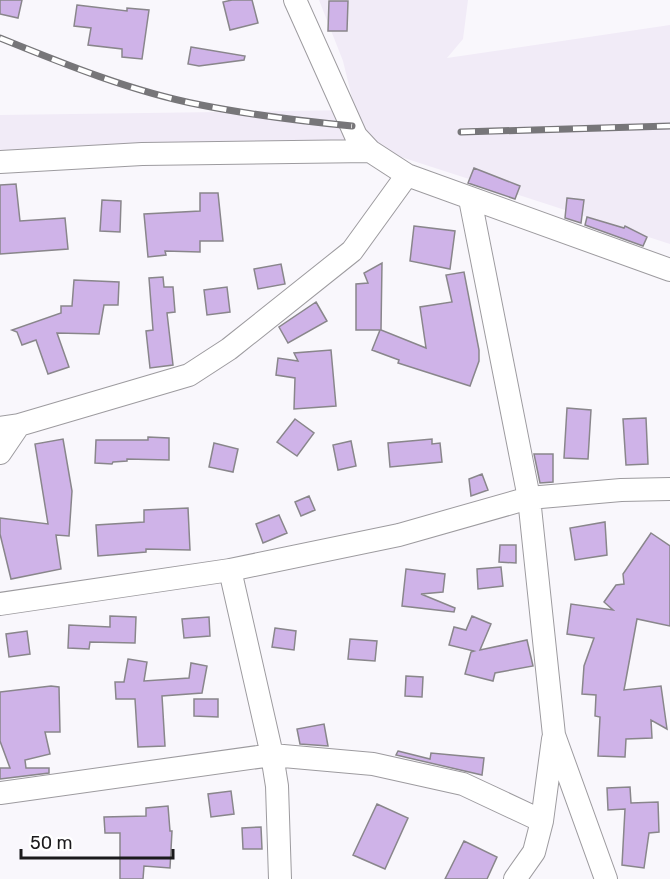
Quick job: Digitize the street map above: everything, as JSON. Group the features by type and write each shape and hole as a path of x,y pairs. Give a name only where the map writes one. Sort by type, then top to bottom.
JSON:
{"street":[{"path":"295,0 356,136 370,151 407,175 670,270"},
{"path":"0,162 142,154 370,151"},
{"path":"0,453 10,427 189,375 230,349 352,250 407,175"},
{"path":"470,199 529,498 554,735 606,879"},
{"path":"0,604 230,570 399,535 529,498 621,490 670,489"},
{"path":"230,570 272,755 277,786 280,879"},
{"path":"515,879 534,852 542,821 554,735"},
{"path":"0,792 272,755 373,764 463,784 542,821"}],"shaded area":[{"path":"319,0 468,0 463,39 447,58 670,25 670,244 401,157 0,166 0,115 355,110 343,61"}],"building":[{"path":"0,0 22,0 18,18 0,14"},
{"path":"252,0 258,23 230,30 223,2"},
{"path":"329,1 348,1 347,31 328,31"},
{"path":"77,5 127,11 127,8 149,10 142,59 122,57 122,49 88,45 91,28 74,26"},
{"path":"191,47 245,56 244,60 199,66 188,64"},
{"path":"474,168 520,186 515,199 468,183"},
{"path":"16,184 20,221 65,218 68,249 0,254 0,185"},
{"path":"200,193 218,193 223,241 200,241 200,252 165,251 166,255 148,257 144,214 200,211"},
{"path":"567,198 584,200 581,223 565,218"},
{"path":"102,200 121,201 120,232 100,231"},
{"path":"587,217 624,228 625,226 647,237 643,246 585,225"},
{"path":"414,226 455,231 450,269 410,261"},
{"path":"382,263 381,330 426,348 420,307 452,302 446,275 464,272 479,350 479,361 470,386 398,363 399,360 372,350 380,330 356,330 356,284 368,283 364,273"},
{"path":"281,264 285,284 258,289 254,269"},
{"path":"163,277 164,287 173,287 175,312 167,313 173,365 150,368 146,331 153,330 149,278"},
{"path":"74,280 119,282 118,305 104,305 99,334 57,333 69,367 48,374 36,340 22,345 17,332 12,330 61,313 61,306 72,306"},
{"path":"227,287 230,312 207,315 204,290"},
{"path":"316,302 327,321 288,343 279,327"},
{"path":"331,350 336,406 294,409 295,378 276,375 278,358 298,361 294,353"},
{"path":"567,408 591,410 588,459 564,458"},
{"path":"646,418 648,464 626,465 623,419"},
{"path":"295,419 314,433 297,456 277,442"},
{"path":"148,437 169,438 169,460 127,459 127,461 112,464 95,463 96,440 148,440"},
{"path":"63,439 72,491 69,536 56,535 61,569 11,579 0,534 0,518 48,524 35,444"},
{"path":"432,439 432,444 440,443 442,462 390,467 388,443"},
{"path":"351,441 356,466 338,470 333,445"},
{"path":"214,443 238,449 233,472 209,467"},
{"path":"534,454 553,454 553,482 540,483"},
{"path":"482,474 488,490 471,496 469,479"},
{"path":"309,496 315,510 301,516 295,502"},
{"path":"188,508 190,550 146,549 146,552 98,556 96,525 144,522 144,510"},
{"path":"279,515 287,533 263,543 256,524"},
{"path":"605,522 607,555 575,560 570,528"},
{"path":"651,533 670,546 670,626 637,619 624,690 661,686 667,729 651,720 652,738 626,739 625,757 598,756 600,717 595,716 596,695 582,694 584,666 594,638 567,634 571,604 613,610 604,602 616,585 624,584 623,574"},
{"path":"500,545 516,545 516,563 499,562"},
{"path":"501,567 503,586 478,589 477,569"},
{"path":"406,569 445,574 443,592 421,594 455,608 454,612 402,606"},
{"path":"110,616 136,617 135,643 90,642 89,649 68,648 69,625 110,627"},
{"path":"472,616 491,624 480,650 527,640 533,666 495,673 493,681 465,674 471,652 474,651 449,645 454,627 466,630"},
{"path":"209,617 210,636 184,638 182,619"},
{"path":"275,628 296,631 294,650 272,647"},
{"path":"27,631 30,654 9,657 6,634"},
{"path":"350,639 377,641 375,661 348,659"},
{"path":"128,659 147,662 144,681 189,678 191,663 207,666 202,693 162,696 165,746 138,747 135,699 116,699 115,682 124,682"},
{"path":"406,676 423,677 422,697 405,696"},
{"path":"59,687 60,732 45,732 50,754 25,760 26,768 49,768 49,773 0,779 0,768 10,768 0,741 0,692"},
{"path":"194,699 218,699 218,717 194,716"},
{"path":"324,724 328,746 300,744 297,729"},
{"path":"398,751 430,759 431,753 484,758 482,775 396,755"},
{"path":"630,787 631,803 658,802 659,832 649,833 644,868 622,865 625,809 608,810 607,788"},
{"path":"231,791 234,814 211,817 208,794"},
{"path":"377,804 408,818 385,869 353,855"},
{"path":"168,806 170,831 172,831 170,868 144,866 143,879 120,879 120,833 105,833 104,817 146,816 146,808"},
{"path":"261,827 262,849 243,849 242,828"},
{"path":"464,841 497,857 487,879 445,879"}],"railway":[{"path":"0,38 49,58 150,93 220,109 352,126"},
{"path":"461,132 670,126"}]}
